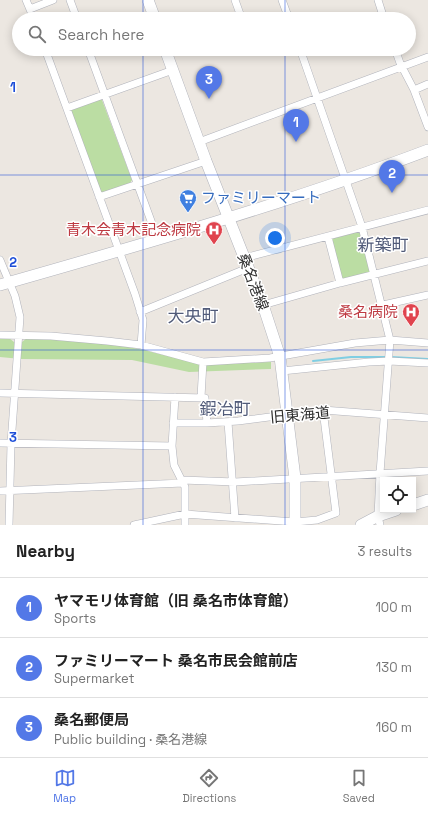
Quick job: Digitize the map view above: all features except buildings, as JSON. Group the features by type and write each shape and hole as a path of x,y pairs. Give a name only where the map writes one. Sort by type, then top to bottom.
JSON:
{"main road":[{"path":"148,0 152,12"},
{"name":"桑名港線","path":"168,56 206,161 263,305 280,357 295,478 295,523"},
{"path":"4,284 229,219 347,180 428,150"},
{"path":"416,504 428,500"},
{"path":"361,525 379,520 391,513"}],"street":[{"path":"26,0 31,12"},
{"path":"30,8 53,0"},
{"path":"70,0 74,12"},
{"path":"235,0 239,12"},
{"path":"282,0 286,12"},
{"path":"378,0 382,12"},
{"path":"48,56 119,251 123,258 143,320 141,345"},
{"path":"91,56 158,240"},
{"path":"302,56 347,180 362,227 383,305 390,340 380,473 379,520"},
{"path":"398,56 414,90 428,127"},
{"path":"199,142 428,57"},
{"path":"67,108 173,70"},
{"path":"414,90 428,84"},
{"path":"99,197 206,161"},
{"path":"244,258 428,210"},
{"path":"328,237 340,283"},
{"path":"0,260 4,284 15,296 20,317 11,444 9,525"},
{"path":"263,305 340,283 428,261"},
{"path":"140,312 248,268"},
{"path":"383,305 428,295"},
{"path":"0,335 75,337 141,345 203,362 280,357 355,343 390,340 428,343"},
{"path":"282,371 389,361 428,363"},
{"path":"201,397 203,362"},
{"path":"0,393 201,397 205,398 207,423"},
{"path":"175,397 172,446 174,465 185,487 185,525"},
{"path":"134,525 185,514 295,523 317,520 336,513 323,410"},
{"name":"旧東海道","path":"173,423 228,422 323,410 428,418"},
{"path":"228,422 231,482 235,518"},
{"path":"0,443 172,446"},
{"path":"0,491 182,482 231,482 428,471"}],"green space":[{"path":"99,99 102,100 132,180 130,183 103,193 100,191 71,111 72,109"},
{"path":"361,231 371,272 341,279 331,239"},
{"path":"0,338 9,338 14,342 22,342 27,338 112,344 144,350 199,364 271,362 271,369 189,372 132,360 21,359 0,357"}],"waterway":[{"path":"313,361 351,357 387,357"},
{"path":"391,357 428,359"}],"place":[{"name":"桑名郵便局","path":"209,99"},
{"name":"ヤマモリ体育館（旧 桑名市体育館）","path":"296,142"},
{"name":"ファミリーマート 桑名市民会館前店","path":"392,193"},
{"name":"ファミリーマート","path":"188,213"},
{"name":"青木会青木記念病院","path":"214,245"},
{"name":"桑名病院","path":"411,327"}],"district":[{"name":"新築町","path":"383,245"},
{"name":"大央町","path":"193,316"},
{"name":"鍜冶町","path":"225,409"}]}
